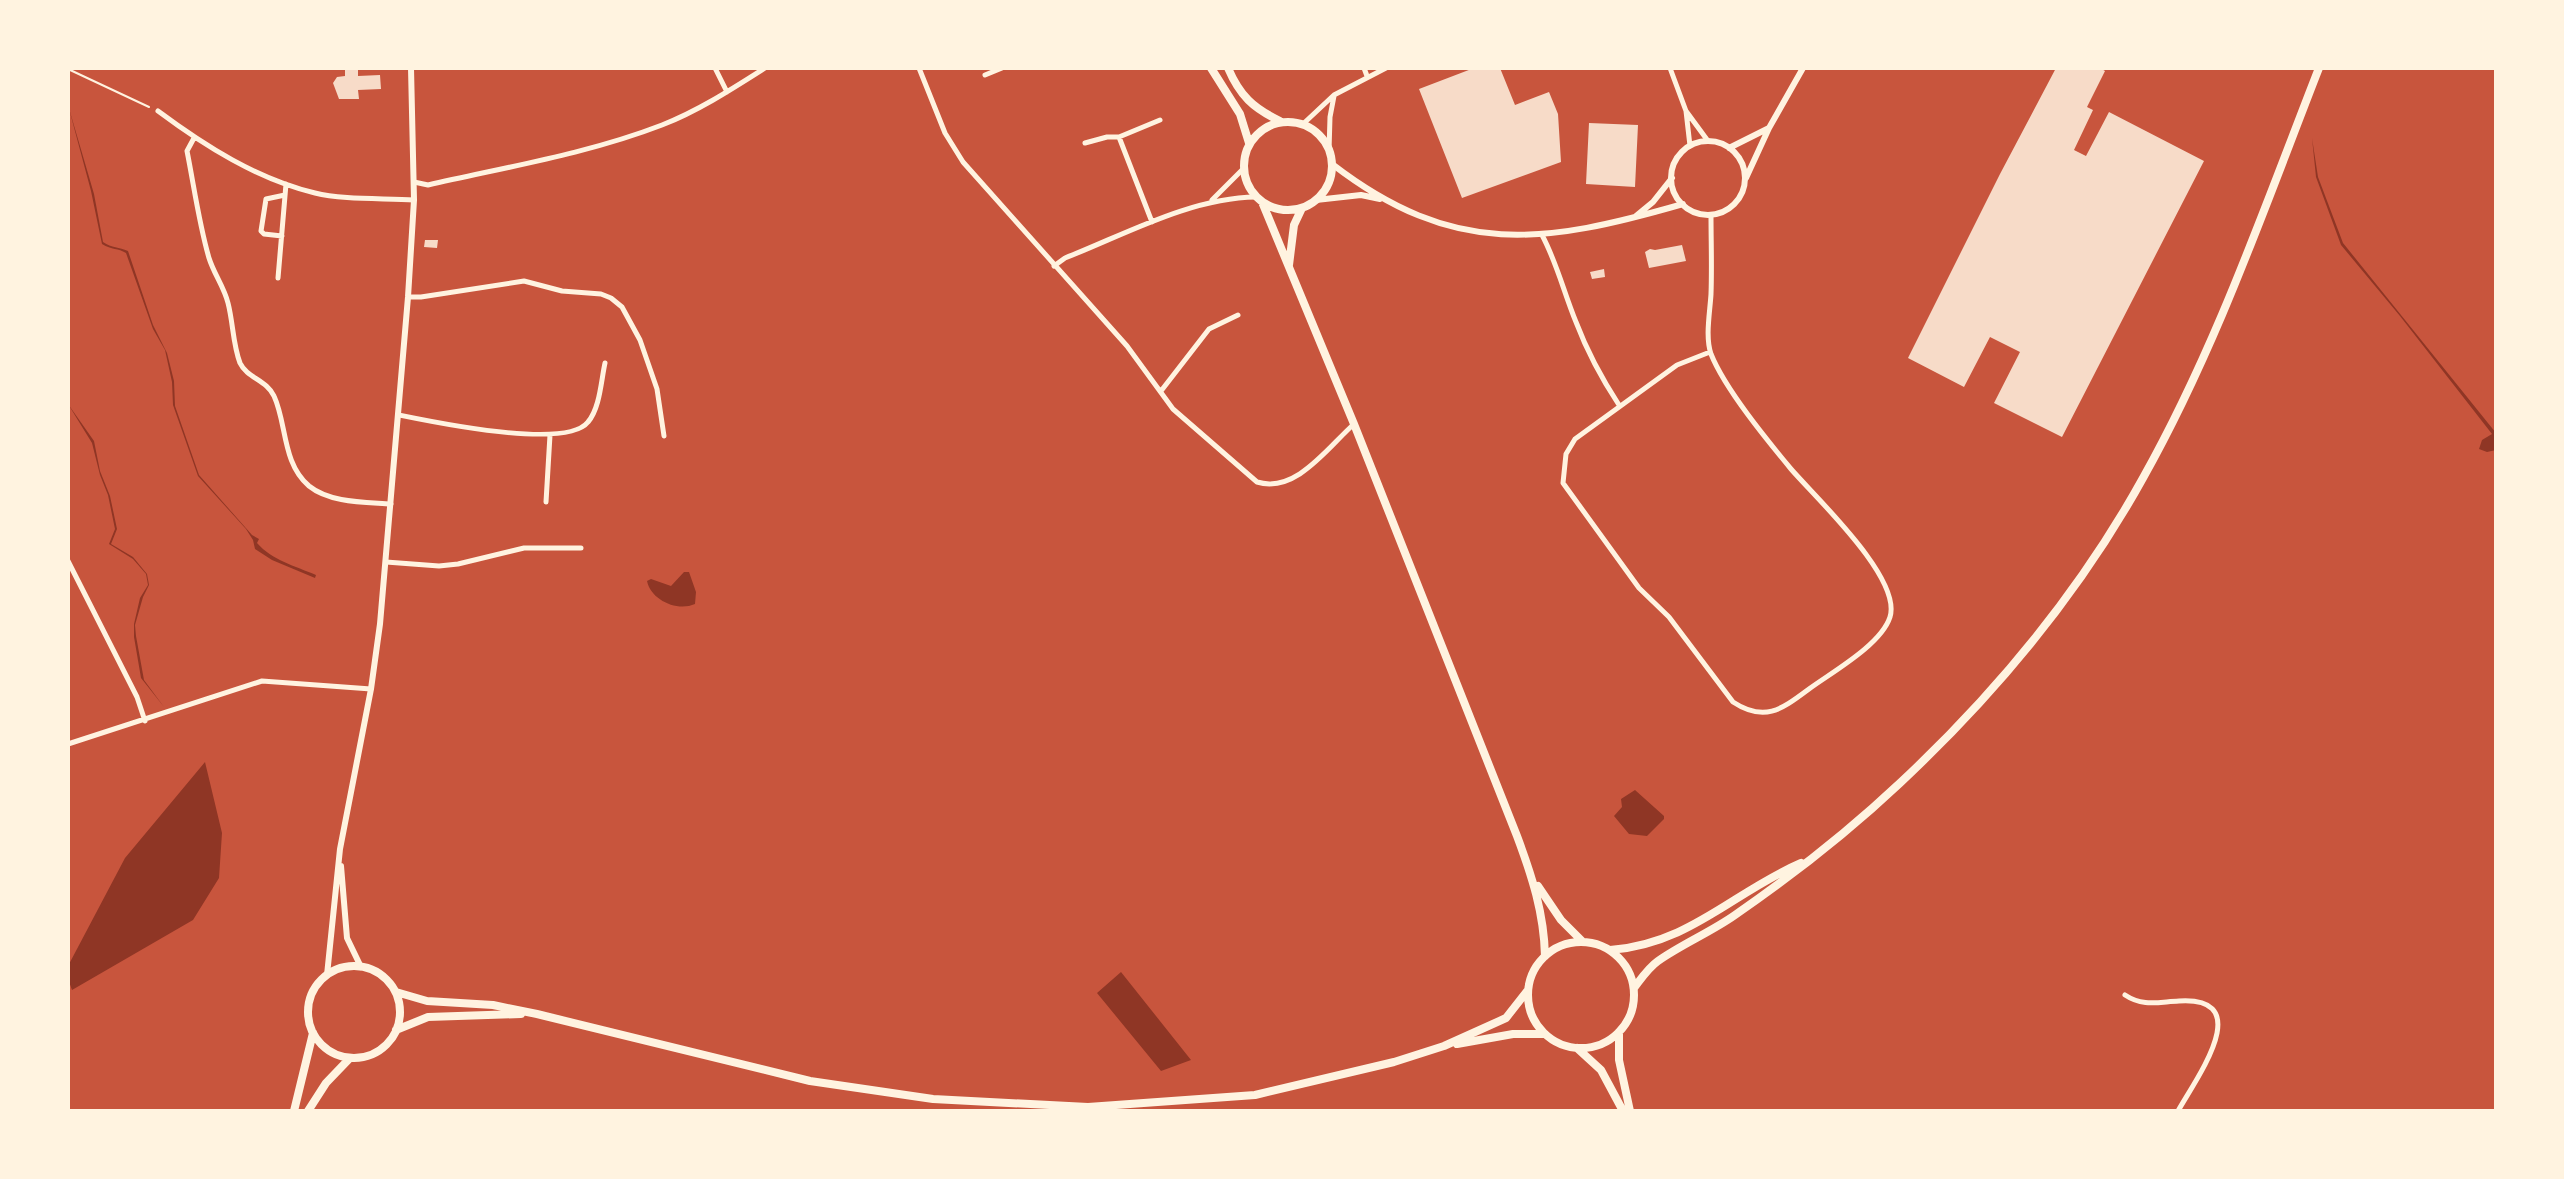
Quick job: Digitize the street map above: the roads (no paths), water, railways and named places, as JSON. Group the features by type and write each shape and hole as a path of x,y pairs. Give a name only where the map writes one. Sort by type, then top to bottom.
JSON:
{"main road":[{"path":"1211,68 1240,114 1249,143 1243,169 1250,189 1259,199 1354,424 1533,878 1544,921 1545,956"},
{"path":"1228,68 1234,84 1256,110 1281,122 1303,124 1323,139 1329,151 1332,164 1325,190 1316,200 1302,208 1282,210 1259,199"},
{"path":"1634,988 1657,962 1733,916 1856,822 1980,704 2053,616 2100,550 2143,479 2202,361 2319,68"},
{"path":"1249,143 1263,129 1281,122"},
{"path":"1289,270 1294,225 1302,208"},
{"path":"1610,950 1630,973 1634,988 1628,1019 1619,1032 1599,1045 1577,1048 1565,1046 1545,1034 1532,1013 1528,990 1531,977 1545,956 1564,945 1583,942 1610,950 1647,945 1680,932 1809,859"},
{"path":"1533,878 1561,920 1583,942"},
{"path":"343,967 361,967 381,975 396,992 400,1011 396,1030 382,1048 373,1054 350,1058 328,1050 313,1033 309,1020 311,995 327,975 343,967"},
{"path":"396,992 427,1001 493,1005 537,1014 810,1081 933,1099 1088,1107 1255,1095 1394,1062 1444,1046 1506,1018 1528,990"},
{"path":"396,1030 428,1017 537,1014"},
{"path":"1619,1032 1619,1060 1630,1111"},
{"path":"294,1111 313,1033"},
{"path":"1444,1046 1513,1034 1545,1034"},
{"path":"1577,1048 1601,1070 1623,1111"},
{"path":"308,1111 326,1083 350,1058"}],"street":[{"path":"327,975 340,849 371,689 386,562 414,200 411,68"},
{"path":"715,68 727,92"},
{"path":"414,182 428,185 598,146 664,125 765,68"},
{"path":"919,68 945,133 963,162 1127,346 1173,409 1257,482 1282,484 1302,472 1354,424"},
{"path":"985,75 1002,68"},
{"path":"1364,68 1367,76"},
{"path":"1303,124 1334,95 1386,68"},
{"path":"1670,68 1686,111 1690,146"},
{"path":"1672,178 1677,197 1692,210 1711,215 1732,206 1739,198 1769,128 1803,68"},
{"path":"1329,151 1334,95"},
{"path":"158,111 220,154 286,184 317,194 414,200"},
{"path":"1686,111 1708,141"},
{"path":"1085,143 1119,137 1160,120"},
{"path":"1729,148 1769,128"},
{"path":"1119,137 1152,222"},
{"path":"194,138 187,151 209,260 224,289 242,368 270,387 276,399 290,456 310,487 345,500 391,504"},
{"path":"1630,220 1653,202 1672,178 1677,159 1690,146 1708,141 1729,148 1744,167 1745,179"},
{"path":"1332,164 1384,199 1444,225 1500,236 1542,235 1630,220 1683,204"},
{"path":"1212,201 1243,169"},
{"path":"278,278 286,184"},
{"path":"282,236 261,231 266,199 285,195"},
{"path":"1316,200 1361,195 1384,199"},
{"path":"1054,266 1065,258 1152,222 1212,201 1227,197 1259,199"},
{"path":"1710,352 1677,365 1575,439 1566,454 1563,483 1639,588 1669,617 1733,702 1748,711 1765,714 1791,702 1877,638 1890,617 1889,596 1886,585 1855,541 1822,500 1793,472 1745,408 1710,352 1711,215"},
{"path":"1542,235 1594,363 1619,405"},
{"path":"408,297 524,281 562,291 601,294 611,298 622,307 640,340 657,389 664,436"},
{"path":"1161,392 1209,329 1238,315"},
{"path":"399,415 469,428 550,435 575,432 586,425 594,413 605,363"},
{"path":"546,502 550,435"},
{"path":"386,562 439,566 524,548 581,548"},
{"path":"68,561 137,697 145,721"},
{"path":"68,744 262,681 371,689"},
{"path":"340,849 347,938 361,967"},
{"path":"2125,995 2138,1004 2182,1000 2201,1003 2215,1012 2219,1023 2218,1037 2178,1111"}]}
